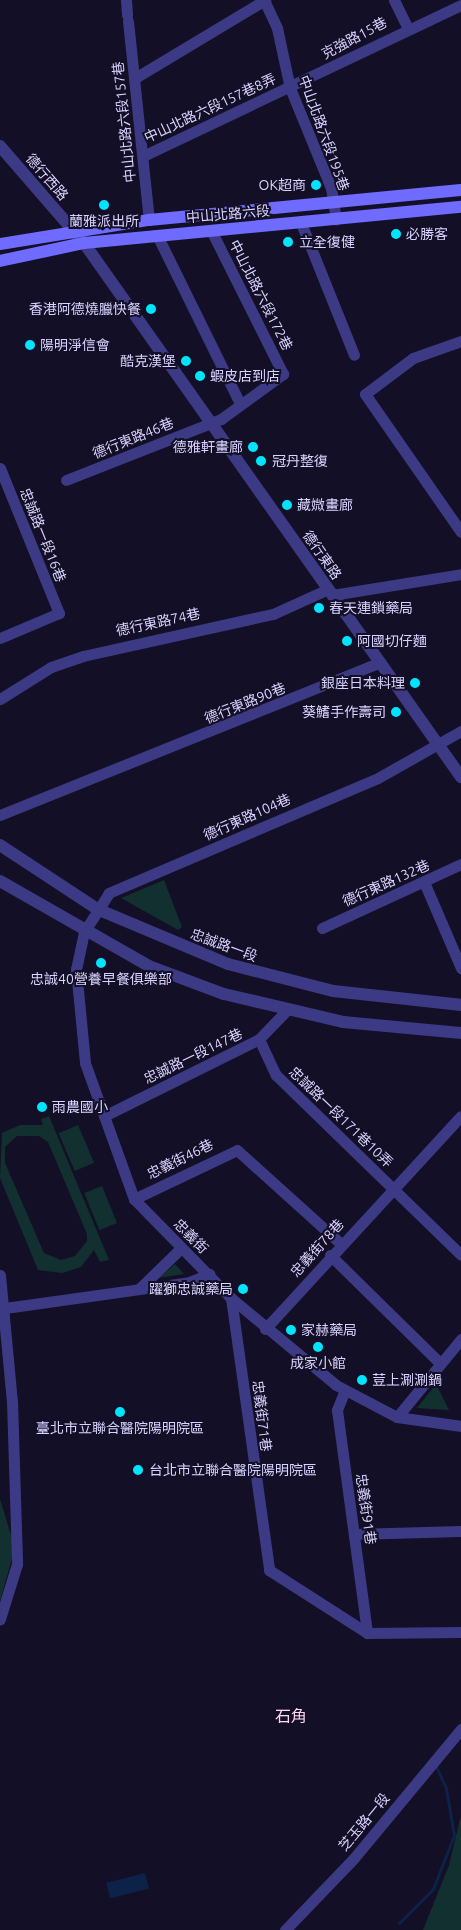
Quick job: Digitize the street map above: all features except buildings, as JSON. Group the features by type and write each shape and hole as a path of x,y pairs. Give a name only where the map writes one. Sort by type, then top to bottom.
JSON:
{"main road":[{"name":"中山北路六段","path":"0,244 72,229 461,190"},
{"name":"中山北路六段","path":"0,261 84,243 461,207"}],"street":[{"name":"中山北路六段157巷","path":"126,0 149,220"},
{"path":"134,78 265,0"},
{"name":"中山北路六段195巷","path":"265,0 277,28 290,88 334,204 336,220"},
{"path":"394,0 407,27"},
{"name":"克強路15巷","path":"290,88 407,27 461,5"},
{"name":"中山北路六段157巷8弄","path":"143,156 290,88"},
{"name":"德行西路","path":"0,146 72,229"},
{"path":"301,223 354,355"},
{"name":"德行東路","path":"72,229 84,243 461,777"},
{"name":"中山北路六段172巷","path":"211,230 283,374"},
{"path":"158,235 240,404"},
{"path":"461,341 413,358 366,394 461,532"},
{"name":"德行東路46巷","path":"66,480 211,423 283,374"},
{"name":"忠誠路一段16巷","path":"0,468 59,613 0,638"},
{"name":"德行東路74巷","path":"0,699 51,666 83,656 273,614 330,592 461,574"},
{"name":"德行東路90巷","path":"0,815 120,769 380,662"},
{"name":"德行東路104巷","path":"84,932 108,893 378,778 438,746 461,731"},
{"name":"忠誠路一段","path":"0,846 97,909 228,964 279,979 396,1000 461,1005"},
{"name":"德行東路132巷","path":"322,928 461,864"},
{"path":"0,881 84,932 149,966 286,1010 394,1029 461,1033"},
{"path":"424,882 461,968"},
{"name":"忠義街","path":"84,932 76,969 80,1029 85,1063 134,1199 231,1298 265,1329 345,1390 397,1417 461,1426"},
{"name":"忠誠路一段147巷","path":"104,1116 259,1039 286,1010"},
{"name":"忠誠路一段171巷10弄","path":"259,1039 276,1076 461,1255"},
{"name":"忠義街78巷","path":"265,1329 340,1244 461,1116"},
{"name":"忠義街46巷","path":"134,1199 233,1150 240,1151 340,1244"},
{"path":"140,1288 181,1248"},
{"path":"330,1256 439,1362"},
{"path":"5,1308 189,1282 208,1274"},
{"path":"0,1275 5,1308 17,1564 0,1620"},
{"name":"忠義街71巷","path":"231,1298 269,1570 367,1633"},
{"path":"397,1417 439,1362 461,1339"},
{"name":"忠義街91巷","path":"345,1390 337,1410 367,1633"},
{"path":"354,1534 461,1531"},
{"path":"367,1633 461,1632"},
{"name":"芝玉路一段","path":"285,1930 354,1858 461,1729"}],"green space":[{"path":"164,880 182,927 178,930 121,898"},
{"path":"49,1116 109,1260 100,1262 94,1250 81,1267 62,1273 38,1270 0,1178 2,1133 20,1125 43,1125 41,1119","holes":["17,1136 39,1136 48,1142 87,1234 87,1241 75,1256 61,1260 44,1253 5,1163 5,1147"]},
{"path":"78,1125 94,1163 75,1171 59,1133"},
{"path":"102,1186 117,1223 99,1230 84,1193"},
{"path":"175,1264 184,1274 159,1278"},
{"path":"436,1384 449,1410 417,1408"},
{"path":"0,1499 15,1548 0,1601"},
{"path":"461,1815 461,1930 423,1930 449,1865"}],"water":[{"path":"145,1873 149,1889 110,1898 106,1883"}],"waterway":[{"path":"399,1923 433,1889 454,1835 446,1788 436,1767"}],"place":[{"name":"OK超商","path":"316,185"},
{"name":"蘭雅派出所","path":"104,205"},
{"name":"必勝客","path":"396,234"},
{"name":"立全復健","path":"288,242"},
{"name":"香港阿德燒臘快餐","path":"151,309"},
{"name":"陽明淨信會","path":"30,345"},
{"name":"酷克漢堡","path":"186,361"},
{"name":"蝦皮店到店","path":"200,376"},
{"name":"德雅軒畫廊","path":"253,447"},
{"name":"冠丹整復","path":"261,461"},
{"name":"藏媺畫廊","path":"287,505"},
{"name":"春天連鎖藥局","path":"319,608"},
{"name":"阿國切仔麵","path":"347,641"},
{"name":"銀座日本料理","path":"415,683"},
{"name":"葵鰭手作壽司","path":"396,712"},
{"name":"忠誠40營養早餐俱樂部","path":"101,963"},
{"name":"雨農國小","path":"42,1107"},
{"name":"躍獅忠誠藥局","path":"243,1289"},
{"name":"家赫藥局","path":"291,1330"},
{"name":"成家小館","path":"318,1347"},
{"name":"荳上涮涮鍋","path":"362,1380"},
{"name":"臺北市立聯合醫院陽明院區","path":"120,1412"},
{"name":"台北市立聯合醫院陽明院區","path":"138,1470"}],"district":[{"name":"石角","path":"291,1716"}]}
